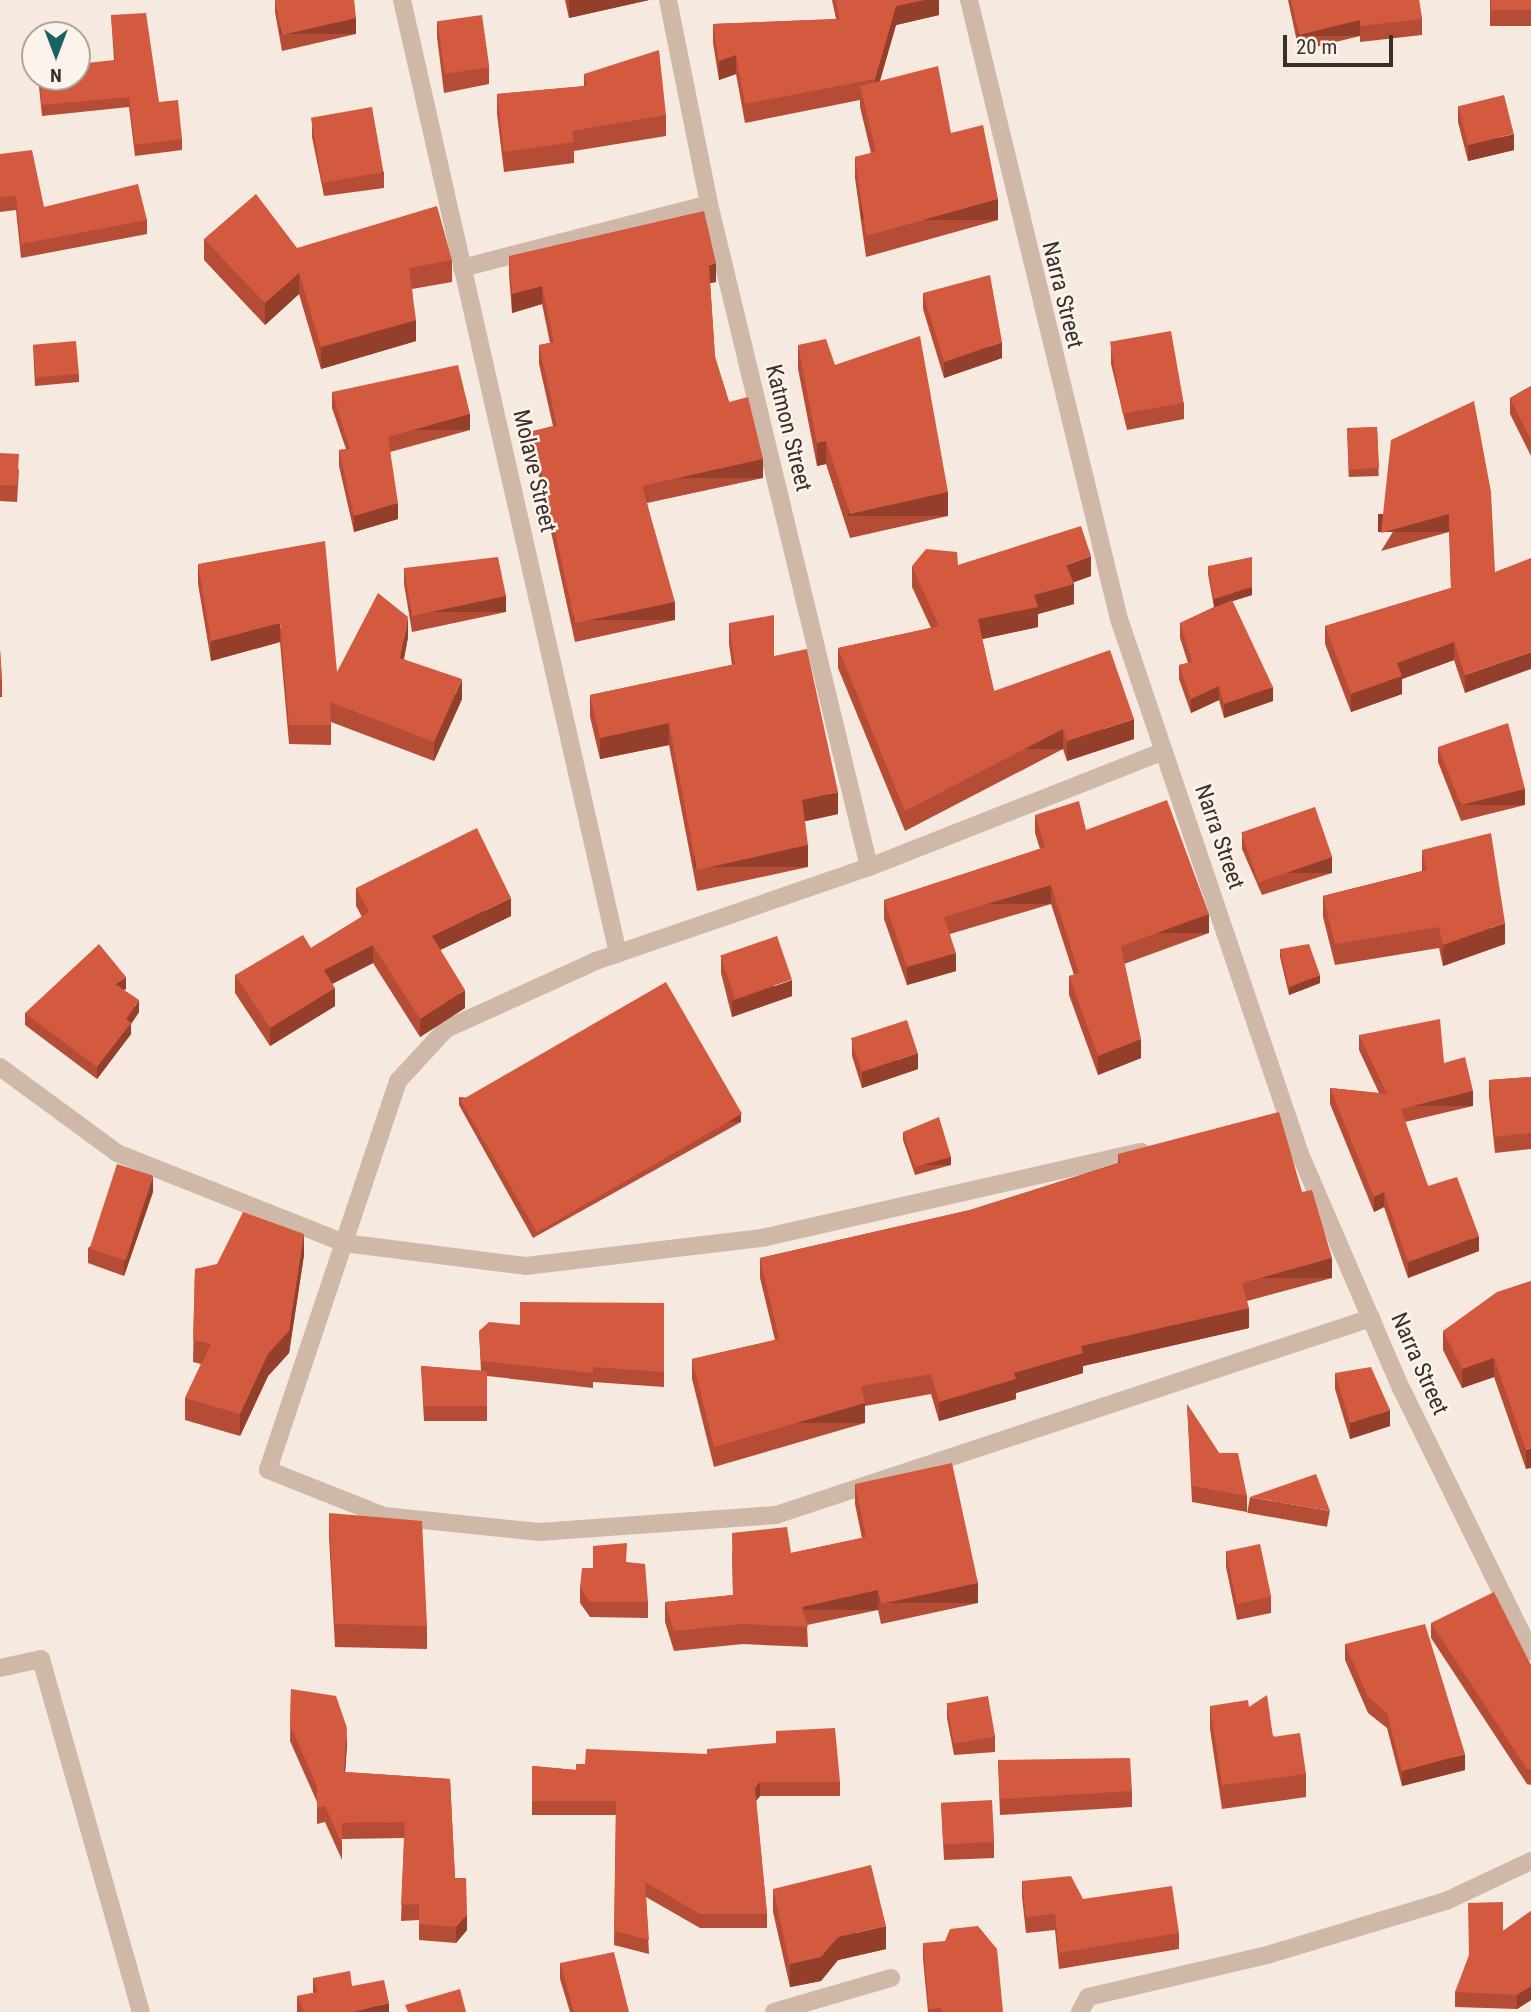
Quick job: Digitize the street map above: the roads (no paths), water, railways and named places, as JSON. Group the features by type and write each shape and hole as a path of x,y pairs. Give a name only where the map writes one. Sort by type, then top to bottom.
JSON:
{"street":[{"name":"Molave Street","path":"402,0 618,954"},
{"name":"Katmon Street","path":"668,0 709,204 869,867"},
{"name":"Narra Street","path":"969,0 1119,619 1285,1108 1371,1318 1531,1652"},
{"path":"463,268 709,204"},
{"path":"1164,751 869,867 618,954 446,1029 398,1081 268,1470 384,1516 539,1532 776,1515 1371,1318"},
{"path":"0,1067 117,1153 344,1243 526,1266 762,1238 1160,1148"},
{"path":"1261,1117 1285,1108"},
{"path":"0,1668 41,1659 141,2012"},
{"path":"1080,2012 1088,1997 1267,1955 1446,1901 1531,1861"},
{"path":"783,2011 891,1978"}]}
